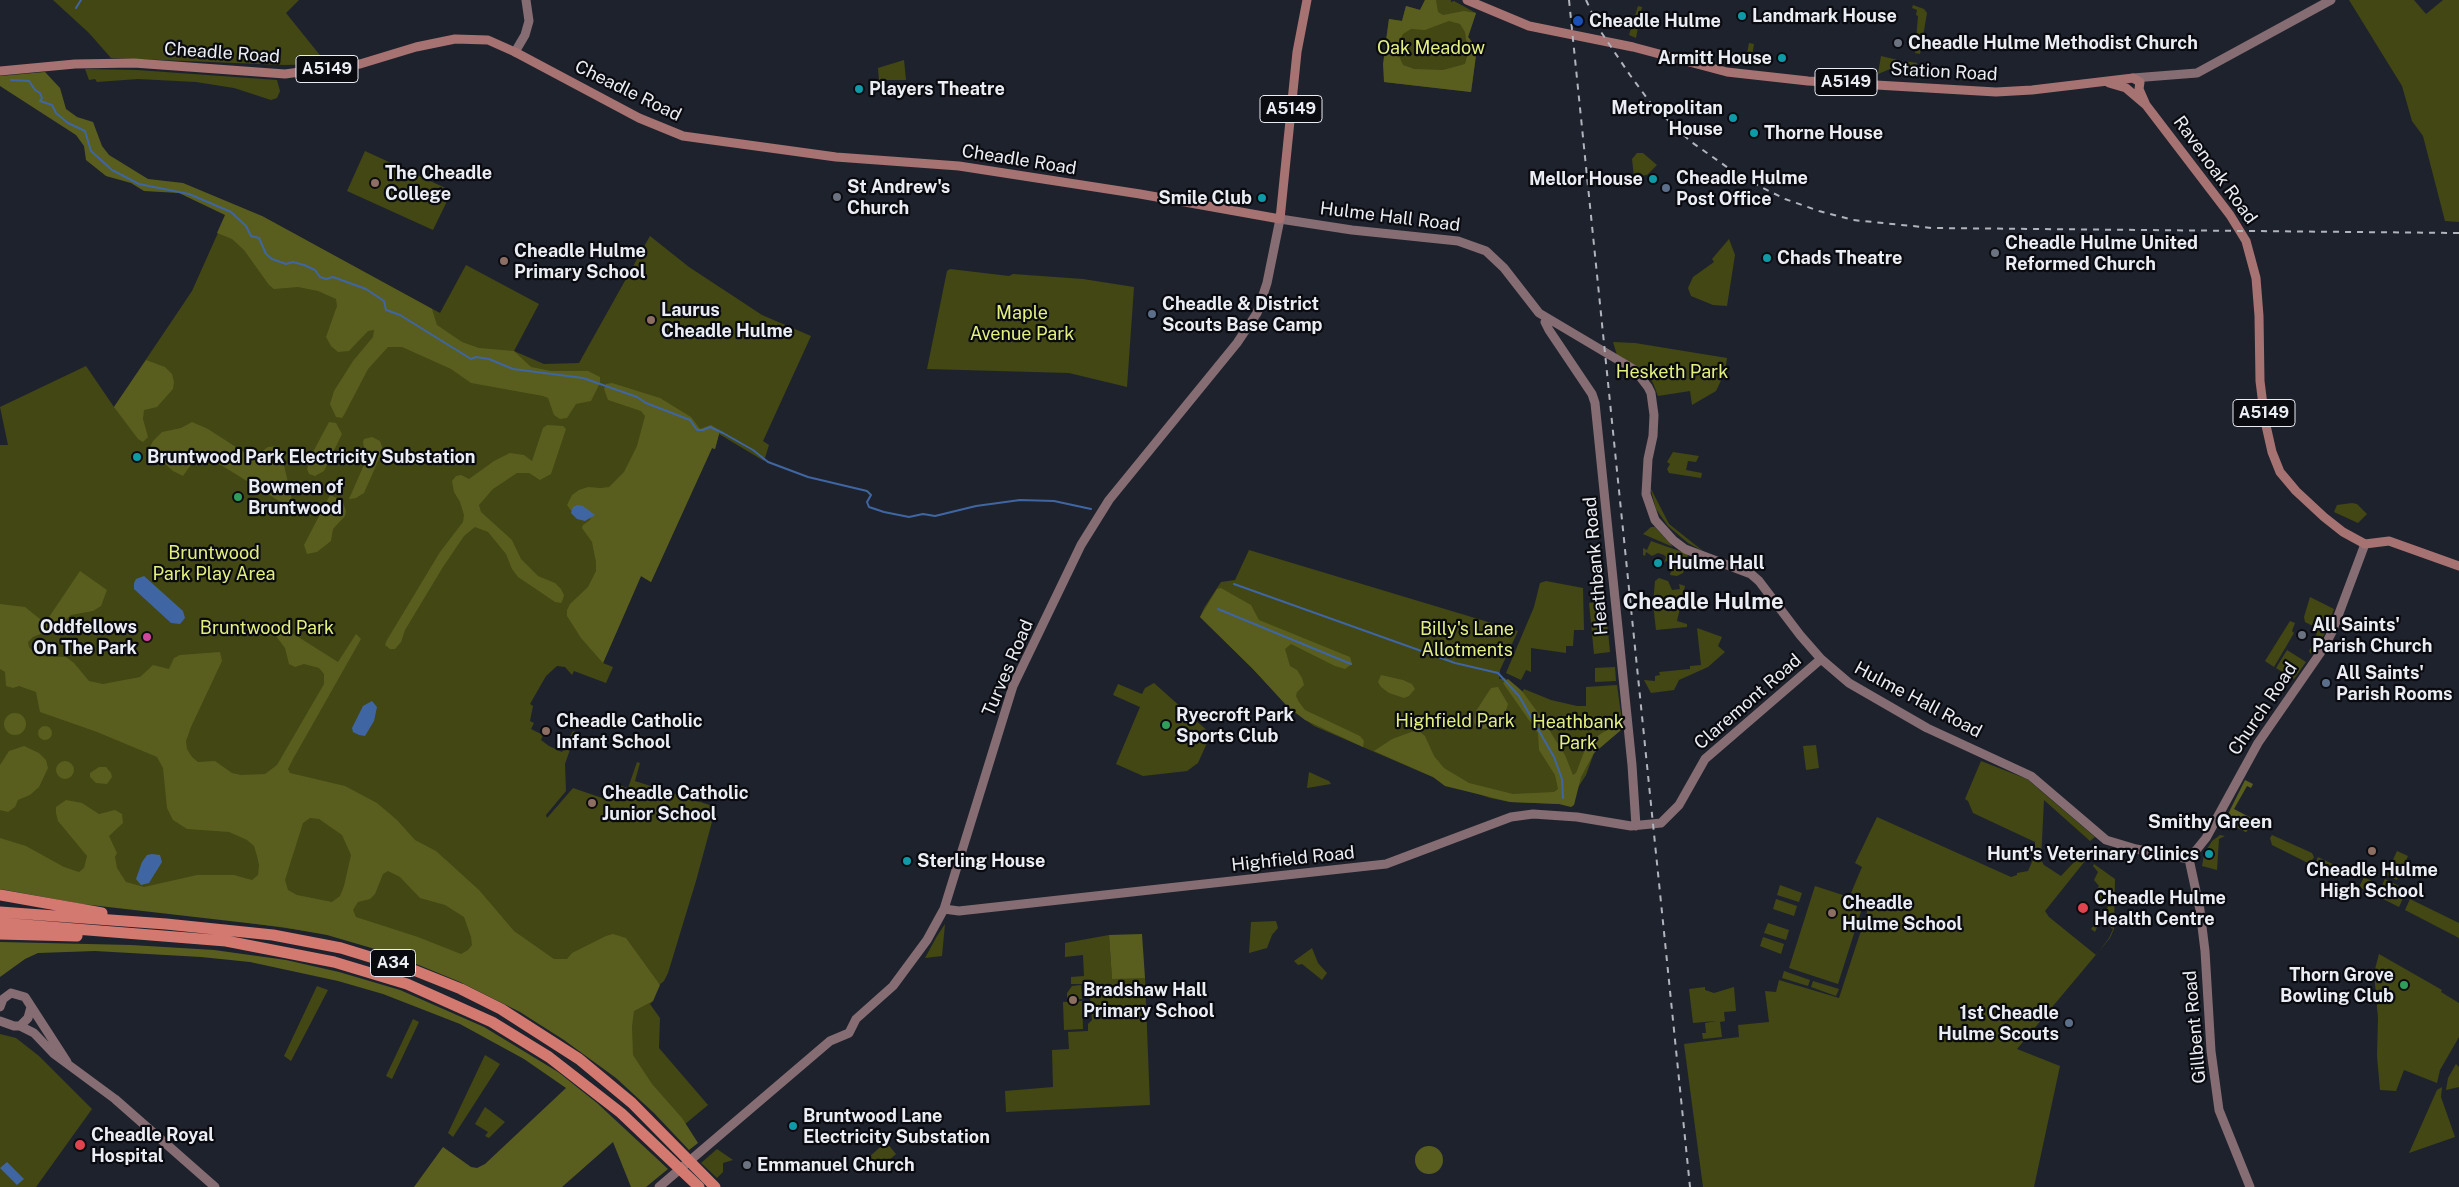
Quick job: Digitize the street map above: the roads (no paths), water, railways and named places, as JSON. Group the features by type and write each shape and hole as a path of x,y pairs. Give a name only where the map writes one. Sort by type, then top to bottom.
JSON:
{"highway":[{"path":"0,895 164,929"},
{"name":"A34","path":"0,912 164,929 334,962 407,984 469,1010 530,1044 587,1085 643,1133 699,1187"},
{"name":"A34","path":"0,924 273,934 340,948 390,962 470,993 540,1032 598,1074 632,1103 715,1187"},
{"path":"0,934 164,929"}],"main road":[{"name":"A5149","path":"1280,219 1297,52 1307,0"},
{"name":"Station Road","path":"1467,0 1529,26 1633,46 1715,70 1755,76 1952,91 1996,92 2032,90 2132,78"},
{"name":"Cheadle Road","path":"0,71 75,64 134,64 285,74 348,66 416,47 471,38 488,40 515,52 639,118 683,136 836,157 959,166 1140,194 1280,219"},
{"path":"2132,78 2138,80 2140,88 2134,93 2127,90 2126,82 2132,78"},
{"name":"Station Road","path":"2100,81 2127,90"},
{"name":"Ravenoak Road","path":"2140,88 2146,105"},
{"name":"Ravenoak Road","path":"2127,90 2146,105 2230,214 2246,241 2256,278 2259,316 2260,381 2272,452 2280,472 2296,491 2343,532 2365,544"},
{"path":"2365,544 2389,541 2459,566"}],"street":[{"path":"515,52 525,34 528,21 526,0"},
{"path":"2132,78 2197,73 2330,0"},
{"path":"2140,88 2150,81 2164,77"},
{"name":"Hulme Hall Road","path":"1280,219 1352,230 1440,238 1470,244 1486,252 1495,259 1539,313 1635,370 1652,393 1654,415 1647,466 1646,494 1655,520 1665,533 1685,549 1751,574 1759,581 1800,635 1839,677 1906,717 2031,776 2106,840 2136,849 2189,859"},
{"name":"Turves Road","path":"659,1187 830,1041 849,1033 856,1018 884,995 906,970 927,940 944,909 1000,725 1013,686 1028,652 1081,544 1105,506 1178,413 1237,343 1257,313 1267,283 1280,219"},
{"name":"Heathbank Road","path":"1548,318 1545,322 1549,330 1592,394 1595,403 1632,765 1636,826"},
{"name":"Church Road","path":"2189,859 2206,838 2258,743 2323,649 2332,632 2365,544"},
{"name":"Claremont Road","path":"1636,826 1661,823 1666,819 1682,800 1695,773 1705,759 1821,659"},
{"name":"Highfield Road","path":"944,909 959,911 1386,864 1511,817 1533,814 1577,817 1636,826"},
{"name":"Gillbent Road","path":"2189,859 2200,910 2205,951 2211,1051 2219,1110 2250,1187"},
{"path":"1,1002 11,994 20,994 25,997 63,1053 67,1062"},
{"path":"20,1026 28,1018 31,1006"},
{"path":"0,1013 2,1021 14,1026 20,1026 34,1033 54,1054 115,1099 215,1187"}],"water":[{"path":"583,506 595,515 585,521 577,519 571,513 573,507"},
{"path":"144,576 183,611 185,618 180,624 171,623 134,589 136,579"},
{"path":"372,701 377,707 374,721 365,736 359,735 353,732 352,728 363,706"},
{"path":"147,855 160,855 162,862 149,883 141,885 136,879 142,862"},
{"path":"7,1162 24,1179 17,1185 0,1168"}],"waterway":[{"path":"76,8 81,0"},
{"path":"11,80 29,81 35,90 40,93 42,98 40,101 52,105 56,113 68,123 85,131 91,151 112,170 139,184 189,194 231,212 246,226 251,236 259,238 266,254 272,259 286,264 293,262 304,265 315,270 320,277 326,279 333,277 366,289 384,301 386,310 400,315 471,359 476,357 489,359 513,369 583,378 637,397 646,403 690,420 697,430 710,427 723,433 753,450 768,462 808,477 867,491 871,495 867,502 869,507 884,512 909,517 923,514 935,516 976,506 1020,500 1054,501 1091,509"},
{"path":"1234,584 1455,663 1498,673 1519,696 1554,757 1562,779 1563,798"},
{"path":"1218,609 1351,664"}],"railway":[{"path":"1569,0 1690,1187"},
{"path":"1586,0 1601,32 1652,105 1690,141 1734,172 1757,185 1785,199 1819,211 1853,220 1932,228 2459,233"}],"place":[{"name":"Landmark House","path":"1742,16"},
{"name":"Cheadle Hulme","path":"1578,21"},
{"name":"Cheadle Hulme Methodist Church","path":"1898,43"},
{"name":"Armitt House","path":"1782,58"},
{"name":"Players Theatre","path":"859,89"},
{"name":"Metropolitan House","path":"1733,118"},
{"name":"Thorne House","path":"1754,133"},
{"name":"Mellor House","path":"1653,179"},
{"name":"The Cheadle College","path":"375,183"},
{"name":"Cheadle Hulme Post Office","path":"1666,188"},
{"name":"St Andrew's Church","path":"837,197"},
{"name":"Smile Club","path":"1262,198"},
{"name":"Cheadle Hulme United Reformed Church","path":"1995,253"},
{"name":"Chads Theatre","path":"1767,258"},
{"name":"Cheadle Hulme Primary School","path":"504,261"},
{"name":"Cheadle & District Scouts Base Camp","path":"1152,314"},
{"name":"Laurus Cheadle Hulme","path":"651,320"},
{"name":"Bruntwood Park Electricity Substation","path":"137,457"},
{"name":"Bowmen of Bruntwood","path":"238,497"},
{"name":"Hulme Hall","path":"1658,563"},
{"name":"All Saints' Parish Church","path":"2302,635"},
{"name":"Oddfellows On The Park","path":"147,637"},
{"name":"All Saints' Parish Rooms","path":"2326,683"},
{"name":"Ryecroft Park Sports Club","path":"1166,725"},
{"name":"Cheadle Catholic Infant School","path":"546,731"},
{"name":"Cheadle Catholic Junior School","path":"592,803"},
{"name":"Cheadle Hulme High School","path":"2372,851"},
{"name":"Hunt's Veterinary Clinics","path":"2209,854"},
{"name":"Sterling House","path":"907,861"},
{"name":"Cheadle Hulme Health Centre","path":"2083,908"},
{"name":"Cheadle Hulme School","path":"1832,913"},
{"name":"Thorn Grove Bowling Club","path":"2404,985"},
{"name":"Bradshaw Hall Primary School","path":"1073,1000"},
{"name":"1st Cheadle Hulme Scouts","path":"2069,1023"},
{"name":"Bruntwood Lane Electricity Substation","path":"793,1126"},
{"name":"Cheadle Royal Hospital","path":"80,1145"},
{"name":"Emmanuel Church","path":"747,1165"}],"district":[{"name":"Cheadle Hulme","path":"1703,602"},
{"name":"Smithy Green","path":"2210,822"}],"park label":[{"name":"Oak Meadow","path":"1431,48"},
{"name":"Maple Avenue Park","path":"1022,323"},
{"name":"Hesketh Park","path":"1672,372"},
{"name":"Bruntwood Park Play Area","path":"214,563"},
{"name":"Bruntwood Park","path":"267,628"},
{"name":"Billy's Lane Allotments","path":"1467,639"},
{"name":"Highfield Park","path":"1455,721"},
{"name":"Heathbank Park","path":"1578,732"}]}
